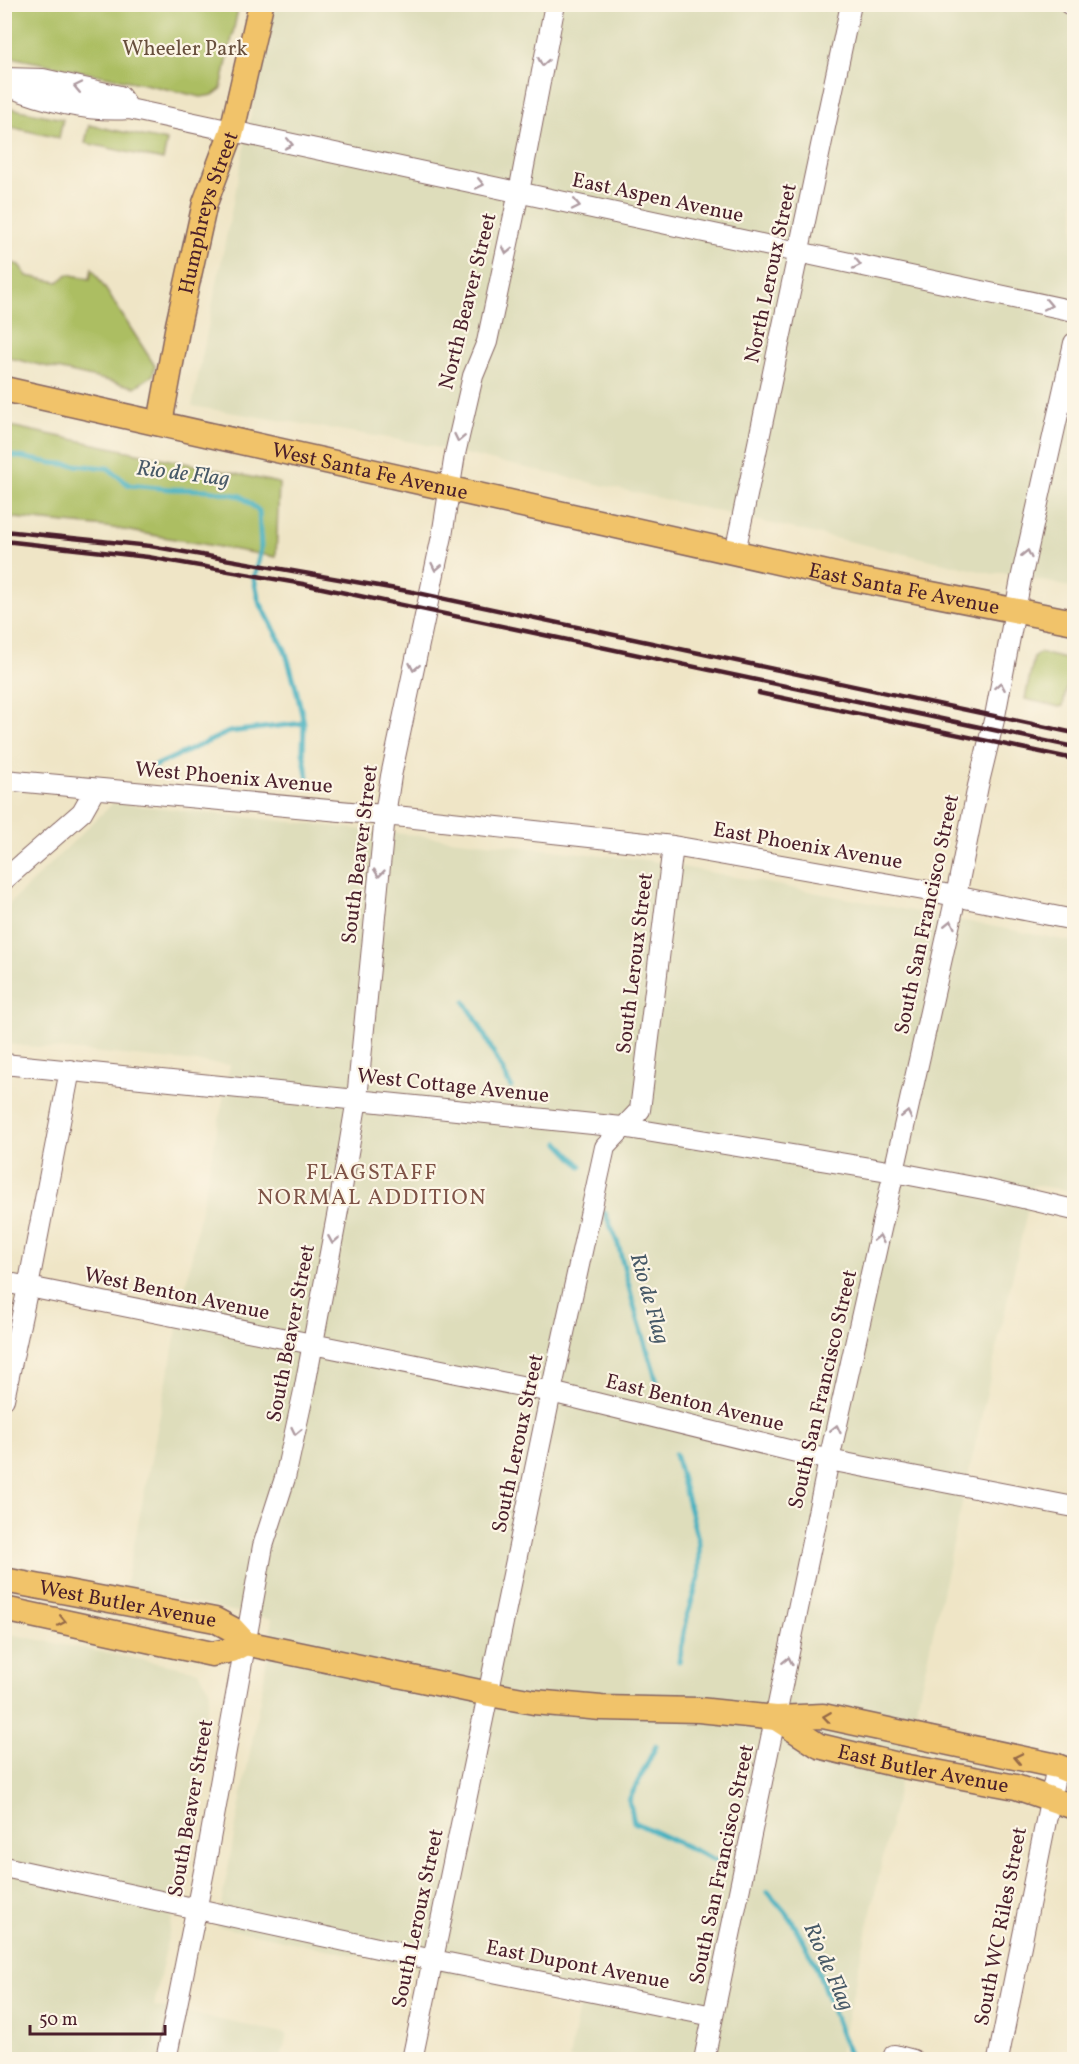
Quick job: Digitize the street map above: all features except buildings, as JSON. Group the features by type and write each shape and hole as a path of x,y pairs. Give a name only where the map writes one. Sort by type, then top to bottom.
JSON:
{"main road":[{"name":"Humphreys Street","path":"160,423 178,325 205,202 225,155 232,131 261,4"},
{"name":"West Santa Fe Avenue","path":"4,389 735,552"},
{"name":"East Santa Fe Avenue","path":"735,552 840,576 1074,622"},
{"name":"West Butler Avenue","path":"4,1580 215,1620 232,1629 245,1642 489,1694"},
{"path":"4,1590 24,1592 34,1587"},
{"name":"West Butler Avenue","path":"4,1609 212,1653 232,1650 245,1642"},
{"name":"East Butler Avenue","path":"489,1694 534,1702 602,1708 699,1710 776,1719 823,1716 1066,1770"},
{"name":"East Butler Avenue","path":"776,1719 819,1746 898,1765 1016,1787 1074,1807"}],"street":[{"name":"North Beaver Street","path":"427,610 455,454 468,397 487,342 555,4"},
{"name":"North Leroux Street","path":"735,552 851,4"},
{"path":"1069,4 1074,6"},
{"path":"4,78 43,79 120,96 129,109"},
{"path":"4,85 34,96 80,108 129,109"},
{"name":"East Aspen Avenue","path":"129,109 1074,310"},
{"name":"South San Francisco Street","path":"704,2060 829,1460 956,896 1074,343"},
{"name":"South Beaver Street","path":"166,2060 263,1546 281,1496 313,1345 357,1100 385,815 391,776 427,610"},
{"name":"West Phoenix Avenue","path":"4,780 385,815 673,846"},
{"path":"4,880 82,812 95,789"},
{"name":"East Phoenix Avenue","path":"673,846 956,896 1074,920"},
{"name":"South Leroux Street","path":"412,2060 551,1392 605,1147 640,1110 673,846"},
{"name":"West Cottage Avenue","path":"4,1064 622,1127 894,1172 989,1190 1074,1210"},
{"path":"4,1399 70,1070"},
{"name":"West Benton Avenue","path":"4,1282 551,1392"},
{"name":"East Benton Avenue","path":"551,1392 829,1460 1074,1507"},
{"name":"South WC Riles Street","path":"998,2060 1051,1798 1066,1770"},
{"name":"East Dupont Avenue","path":"4,1867 433,1960 713,2016"}],"shaded area":[{"path":"273,5 1074,5 1074,588 1003,572 993,574 412,442 192,406"},
{"path":"113,803 646,860 1074,942 1074,1191 1033,1185 838,2059 569,2059 580,2002 217,1926 264,1678 272,1619 125,1589 230,1065 5,1044 5,908"},
{"path":"4,1633 199,1671 210,1691 202,1734 201,1777 154,2006 287,2034 281,2059 5,2059"}],"green space":[{"name":"Wheeler Park","path":"5,4 239,5 221,89 213,95 201,97 5,56"},
{"path":"5,107 63,119 59,138 5,126"},
{"path":"89,125 167,141 163,160 85,143"},
{"path":"5,261 19,265 27,276 58,282 68,274 90,279 92,268 155,366 153,375 135,387 5,357"},
{"path":"5,425 279,483 276,557 107,527 5,517"},
{"path":"1040,653 1074,661 1074,670 1070,670 1063,706 1025,699 1034,657"}],"waterway":[{"name":"Rio de Flag","path":"4,454 52,463 108,468 129,485 208,490 241,496 259,511 261,549 254,579 259,601 285,650 295,684 304,723 303,751 308,780"},
{"path":"146,770 229,732 304,723"},
{"name":"Rio de Flag","path":"465,1002 511,1087"},
{"name":"Rio de Flag","path":"559,1143 581,1166"},
{"name":"Rio de Flag","path":"605,1213 618,1244 661,1395"},
{"name":"Rio de Flag","path":"675,1454 699,1543 699,1577 687,1616 679,1661"},
{"name":"Rio de Flag","path":"656,1746 629,1800 634,1822 717,1861"},
{"name":"Rio de Flag","path":"768,1892 791,1919 815,1963 851,2060"}],"railway":[{"path":"4,531 150,546 413,592 1074,733"},
{"path":"4,541 148,557 303,584 1074,747"},
{"path":"759,693 1074,759"}],"district":[{"name":"FLAGSTAFF NORMAL ADDITION","path":"372,1184"}]}
